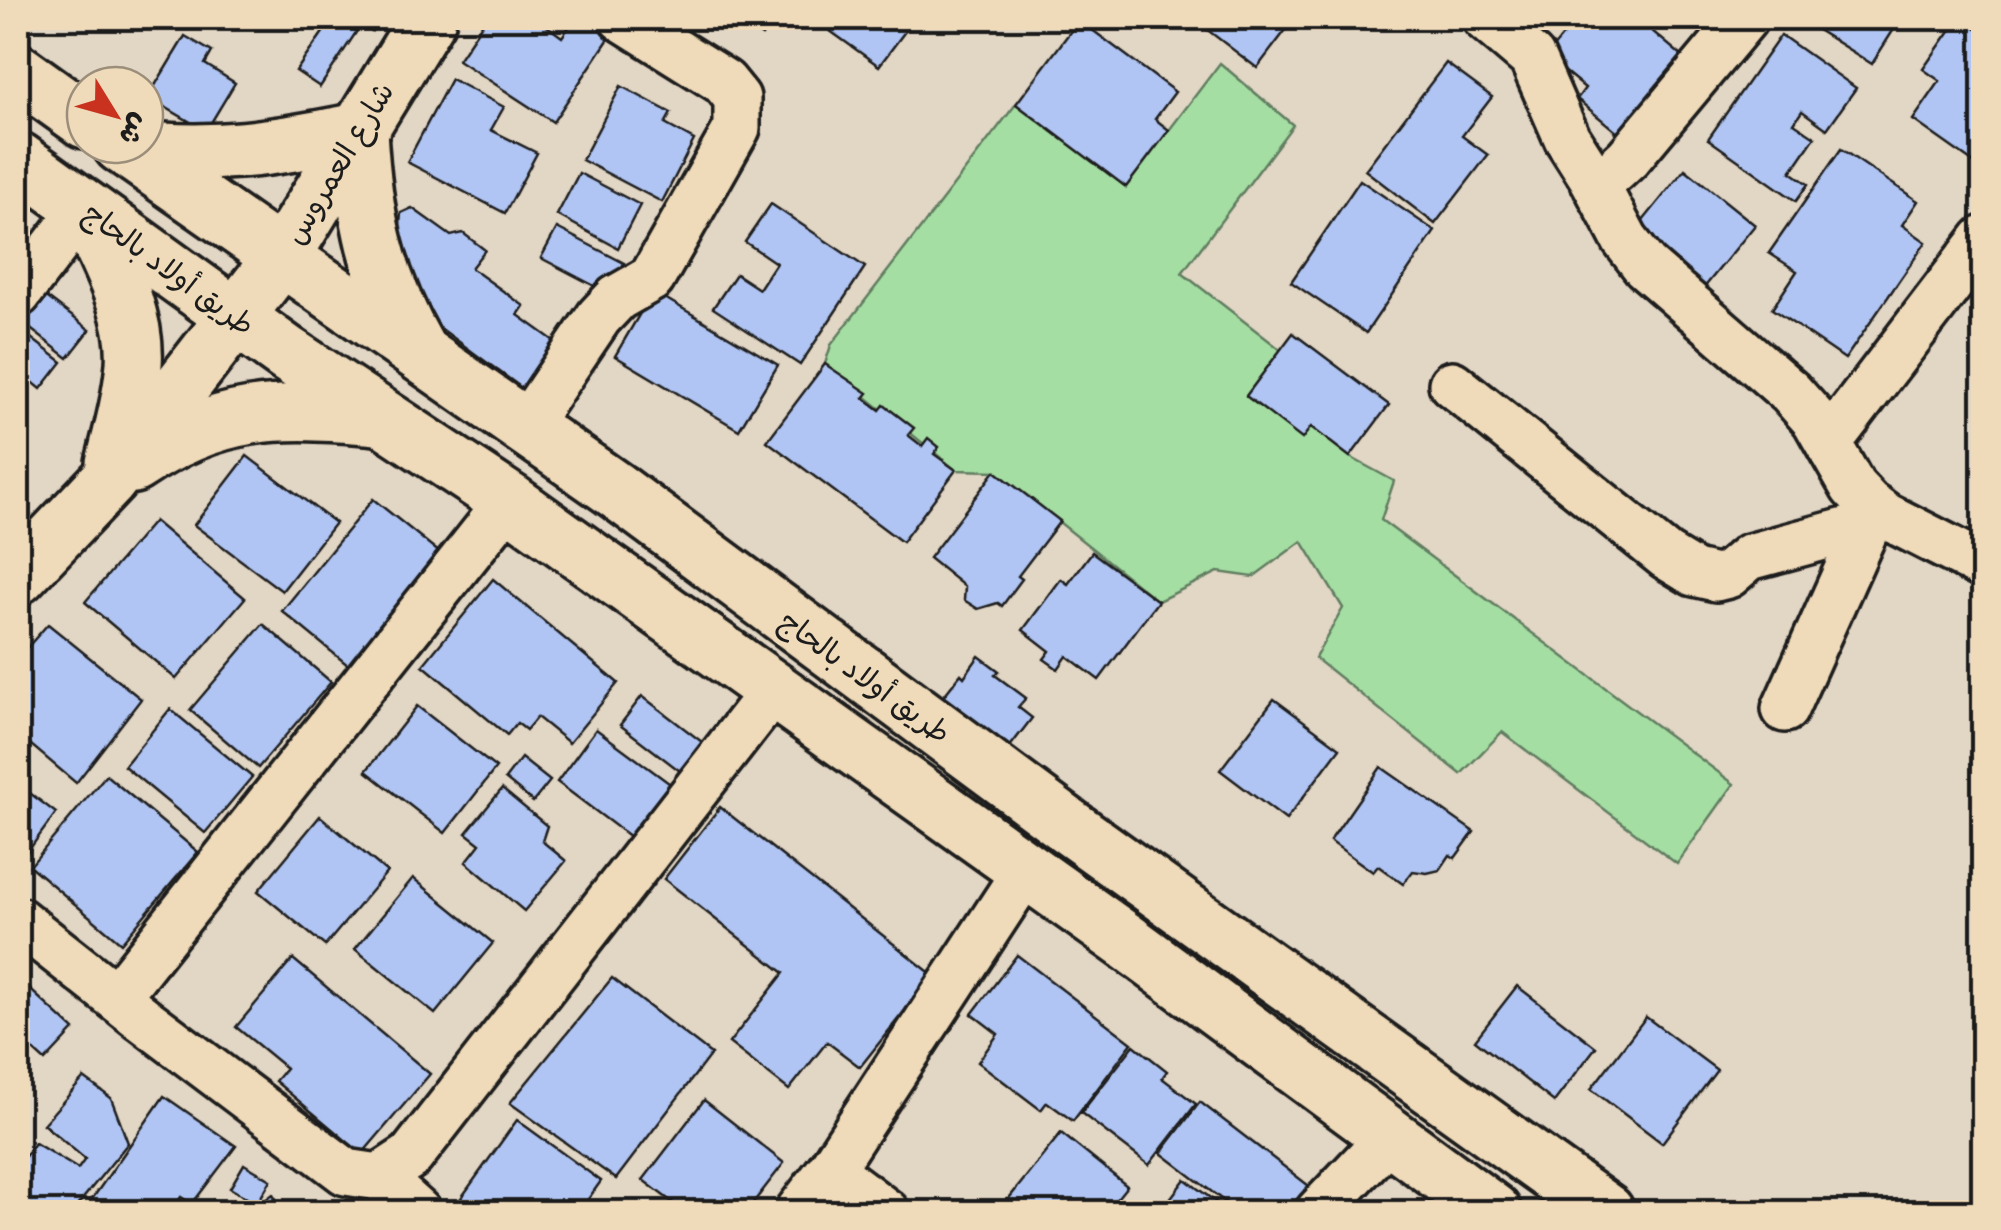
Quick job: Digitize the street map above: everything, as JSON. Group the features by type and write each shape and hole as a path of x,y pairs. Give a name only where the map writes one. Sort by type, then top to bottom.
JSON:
{"main road":[{"name":"شارع العمروس","path":"109,480 282,257 428,18"},
{"name":"طريق أولاد بالحاج","path":"18,72 65,105"},
{"path":"165,150 180,154 238,152 359,131 364,202 371,236 394,308 420,354"},
{"name":"طريق أولاد بالحاج","path":"18,160 235,318 509,501 1026,870 1493,1212"},
{"name":"طريق أولاد بالحاج","path":"150,165 614,488 1071,828 1606,1212"},
{"path":"84,208 125,304 134,345 126,416 109,480"},
{"path":"18,576 109,480 191,431 225,419 279,412 378,417"}],"street":[{"path":"525,427 599,317 617,298 652,278 737,128 737,98 724,82 622,18"},
{"path":"1485,18 1532,58 1568,138 1625,240 1644,266 1790,392 1829,442 1872,517 1984,566"},
{"path":"1593,179 1614,171 1628,158 1745,18"},
{"path":"18,294 84,208"},
{"path":"1829,442 1984,238"},
{"path":"1452,384 1666,556 1694,573 1716,578 1728,575 1749,558 1872,517"},
{"path":"116,997 509,501"},
{"path":"1784,709 1872,517"},
{"path":"378,1177 411,1156 772,692"},
{"path":"798,1212 830,1170 1026,870"},
{"path":"18,920 346,1172 378,1177 418,1212"},
{"path":"1318,1212 1392,1136"},
{"path":"830,1170 886,1212"}],"green space":[{"path":"1220,63 1293,125 1182,273 1281,350 1246,396 1302,438 1311,427 1350,457 1394,481 1381,520 1734,784 1677,864 1502,732 1461,774 1315,658 1343,608 1302,541 1253,577 1218,572 1158,601 995,471 956,470 825,364 831,345 1016,104 1126,187"}],"building":[{"path":"333,18 357,31 320,87 296,71"},
{"path":"351,18 381,18 372,31"},
{"path":"486,18 536,18 562,37 575,18 594,18 614,31 553,122 458,60"},
{"path":"735,18 774,18 762,36"},
{"path":"812,18 915,18 879,66"},
{"path":"1201,18 1295,18 1257,68 1197,22"},
{"path":"1514,18 1552,18 1539,36"},
{"path":"1578,18 1640,18 1689,62 1625,139 1577,99 1585,88 1546,56"},
{"path":"1812,18 1901,18 1872,64 1808,24"},
{"path":"1959,18 1984,34 1984,111 1980,117 1984,119 1984,170 1913,120 1940,81 1923,69"},
{"path":"1079,20 1175,92 1155,119 1169,130 1126,187 1016,104"},
{"path":"1781,35 1856,88 1827,129 1802,111 1794,123 1815,137 1791,172 1808,184 1796,201 1708,139"},
{"path":"185,36 212,52 205,64 235,83 206,131 165,107 165,69"},
{"path":"1446,63 1492,97 1462,136 1488,155 1435,224 1365,170"},
{"path":"451,79 504,107 491,130 537,153 505,213 407,162"},
{"path":"621,86 671,113 665,124 694,140 662,202 582,160"},
{"path":"1841,149 1918,201 1902,225 1926,242 1845,359 1772,309 1797,271 1769,253"},
{"path":"1685,169 1755,225 1703,289 1634,232"},
{"path":"579,173 640,205 618,248 557,215"},
{"path":"1360,180 1435,231 1366,333 1291,282"},
{"path":"771,204 865,267 800,365 713,308 736,274 759,289 776,263 745,242"},
{"path":"412,208 451,236 463,233 485,250 471,268 524,306 518,315 557,343 523,389 409,305 396,272 401,213"},
{"path":"557,228 624,263 608,293 541,258"},
{"path":"653,291 778,365 739,430 615,356"},
{"path":"40,292 90,330 68,358 19,320"},
{"path":"18,328 62,362 41,389 18,370"},
{"path":"1293,333 1389,405 1350,457 1311,427 1302,439 1246,396"},
{"path":"825,364 868,393 864,398 880,410 884,405 914,428 908,435 922,446 928,438 939,447 934,454 956,470 902,542 767,441"},
{"path":"247,456 335,523 282,591 194,525"},
{"path":"995,471 1060,521 1018,576 1022,579 1002,606 998,603 978,609 964,600 965,587 929,558"},
{"path":"373,499 440,553 349,666 282,611"},
{"path":"154,521 245,598 176,679 85,602"},
{"path":"1092,552 1158,601 1099,680 1067,656 1058,669 1044,659 1050,651 1023,630 1061,579 1068,584"},
{"path":"493,579 618,683 569,743 537,717 526,730 517,723 507,735 423,665"},
{"path":"48,624 141,699 76,783 18,734 18,658"},
{"path":"263,624 331,682 258,768 190,710"},
{"path":"979,656 999,671 995,675 1026,698 1018,707 1032,718 1002,757 935,707"},
{"path":"642,696 702,742 680,771 620,725"},
{"path":"1274,699 1340,748 1286,820 1220,770"},
{"path":"417,706 496,768 445,833 366,771"},
{"path":"170,709 252,777 205,833 124,766"},
{"path":"596,729 673,786 634,840 557,782"},
{"path":"521,758 550,781 533,802 505,779"},
{"path":"1381,767 1474,832 1455,858 1450,855 1440,870 1413,871 1403,884 1378,866 1373,872 1330,841"},
{"path":"106,775 198,852 121,943 30,866"},
{"path":"18,784 56,813 23,858 18,854"},
{"path":"502,789 547,826 542,841 566,861 524,911 466,862 480,844 466,833"},
{"path":"720,807 933,975 860,1067 827,1042 789,1090 729,1043 784,973 664,879"},
{"path":"320,816 387,872 325,946 258,891"},
{"path":"413,878 493,943 435,1014 355,949"},
{"path":"1017,955 1132,1043 1073,1121 1047,1102 1041,1110 978,1062 998,1034 972,1014"},
{"path":"293,959 430,1074 362,1154 275,1081 286,1068 236,1027"},
{"path":"612,978 711,1054 616,1179 510,1103"},
{"path":"21,981 74,1030 45,1061 23,1041 18,1047"},
{"path":"1517,986 1596,1047 1554,1102 1475,1040"},
{"path":"1646,1017 1717,1070 1662,1143 1591,1089"},
{"path":"1134,1045 1167,1071 1162,1078 1196,1104 1149,1165 1081,1113"},
{"path":"84,1078 111,1098 128,1143 72,1212 18,1212 18,1166 35,1143 78,1169 85,1159 43,1124"},
{"path":"164,1096 236,1146 192,1204 181,1197 173,1209 159,1202 150,1212 98,1212 88,1205"},
{"path":"704,1100 784,1163 746,1212 685,1212 643,1180"},
{"path":"1200,1102 1313,1189 1295,1212 1238,1212 1161,1153"},
{"path":"517,1120 601,1181 579,1212 475,1212 459,1201"},
{"path":"1061,1133 1127,1186 1106,1212 1090,1208 1087,1212 998,1212"},
{"path":"244,1164 271,1180 257,1204 230,1188"},
{"path":"1185,1179 1229,1212 1160,1212"},
{"path":"273,1194 284,1212 249,1212"},
{"path":"213,1200 228,1212 201,1212"}]}
